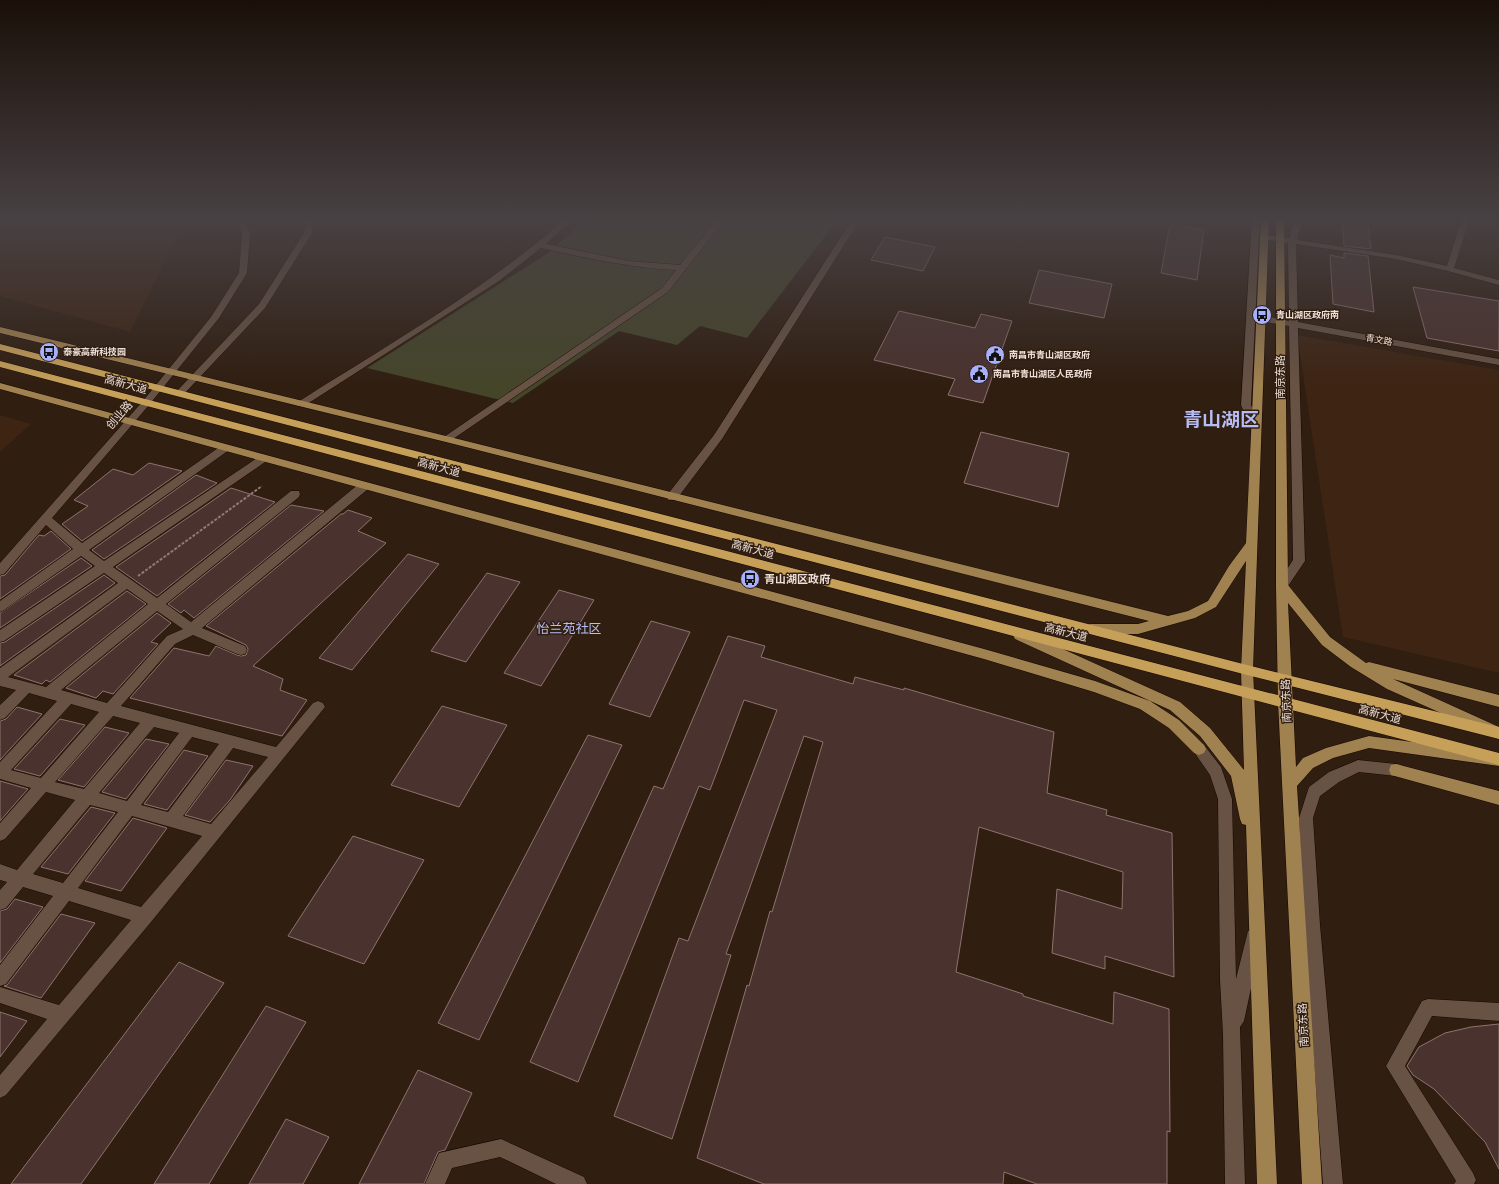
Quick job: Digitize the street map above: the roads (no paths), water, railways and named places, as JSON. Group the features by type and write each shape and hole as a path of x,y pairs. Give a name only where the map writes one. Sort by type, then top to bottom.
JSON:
{"highway":[{"name":"高新大道","path":"0,347 1285,680 1499,733"},
{"name":"高新大道","path":"0,364 1248,692 1499,760"}],"main road":[{"name":"南京东路","path":"1262,273 1247,670 1267,1184"},
{"name":"南京东路","path":"1284,273 1280,322 1282,586 1285,702 1312,1184"},
{"path":"0,330 446,438 672,497 1168,621"},
{"path":"0,386 976,652 1095,687 1145,705 1174,724 1199,749"},
{"path":"1088,629 1138,629 1191,615 1212,604 1233,569 1251,545"},
{"path":"1282,586 1326,640 1356,663 1392,686 1499,733"},
{"path":"1009,630 1175,706 1199,727 1238,774 1254,850"},
{"path":"1356,663 1499,701"},
{"path":"1289,785 1308,763 1331,752 1368,742 1499,760"},
{"path":"1396,770 1499,798"}],"street":[{"name":"创业路","path":"0,571 146,403 216,318 243,273"},
{"path":"180,393 262,306 283,273"},
{"path":"301,404 503,273"},
{"path":"446,438 665,290 678,273"},
{"path":"672,497 718,437 822,273"},
{"path":"1253,273 1246,405 1256,429"},
{"path":"1282,586 1299,561 1294,324 1289,273"},
{"path":"1465,273 1499,283"},
{"name":"青文路","path":"1260,318 1499,362"},
{"path":"0,607 225,448"},
{"path":"0,637 264,458"},
{"path":"0,834 171,640 192,629 364,486"},
{"path":"48,693 294,494"},
{"path":"46,519 81,549 192,629 241,650"},
{"path":"0,675 127,583"},
{"path":"0,680 279,754"},
{"path":"0,714 27,687"},
{"path":"68,698 0,773 214,832"},
{"path":"0,1089 318,707"},
{"path":"0,902 151,720"},
{"path":"0,978 189,731"},
{"path":"171,820 230,741"},
{"path":"1199,749 1216,772 1225,799 1228,980 1232,1034 1235,1184"},
{"path":"1332,1184 1312,925 1306,818 1314,792 1334,777 1358,766 1396,770"},
{"path":"0,872 144,916"},
{"path":"1232,1034 1257,923"},
{"path":"0,995 62,1015"},
{"path":"1464,1184 1466,1180 1394,1066 1428,1007 1499,1012"},
{"path":"435,1184 446,1160 501,1148 577,1184"}],"place":[{"name":"青山湖区政府南","path":"1262,315"},
{"name":"泰豪高新科技园","path":"49,352"},
{"name":"南昌市青山湖区政府","path":"995,355"},
{"name":"南昌市青山湖区人民政府","path":"979,374"},
{"name":"青山湖区政府","path":"750,579"}],"district":[{"name":"青山湖区","path":"1221,419"},
{"name":"怡兰苑社区","path":"569,628"}]}
